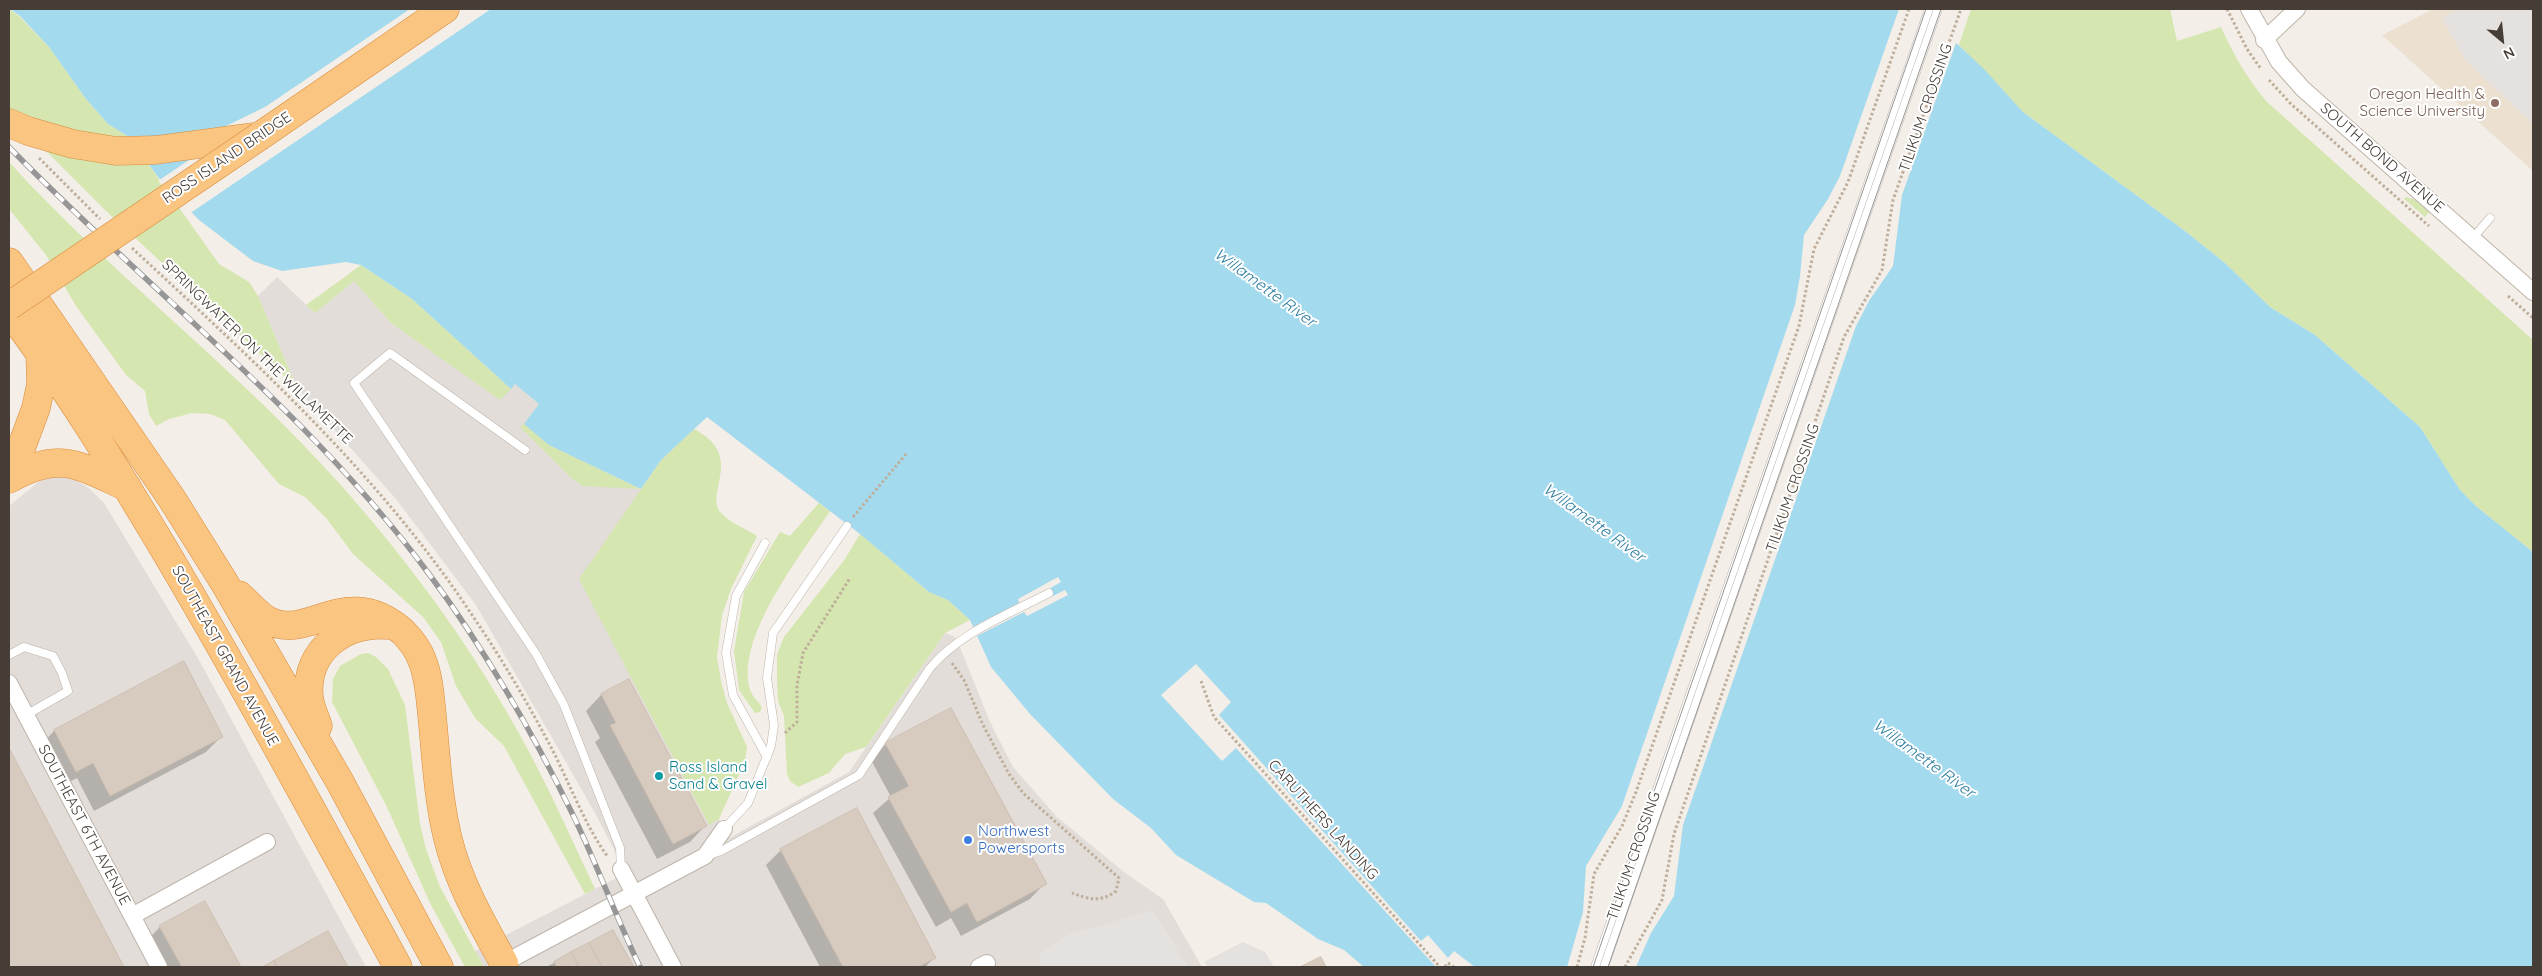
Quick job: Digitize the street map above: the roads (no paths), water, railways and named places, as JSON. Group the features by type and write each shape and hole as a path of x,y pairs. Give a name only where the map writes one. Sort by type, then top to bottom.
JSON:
{"highway":[{"name":"ROSS ISLAND BRIDGE","path":"20,300 445,9"},
{"path":"9,123 28,131 73,144 116,151 156,150 260,136"},
{"path":"9,262 20,300 172,499 224,582 340,782 439,967"},
{"name":"SOUTHEAST GRAND AVENUE","path":"9,311 40,351 127,487 203,615 398,967"},
{"path":"9,479 36,408 41,384 40,351"},
{"path":"9,479 40,465 65,462 78,464 127,487"},
{"path":"224,582 268,620 276,623 298,624 354,610 368,612 394,625 411,640 422,660 425,671 443,811 454,862 464,888 504,963"},
{"path":"340,782 309,699 311,672 322,649 341,634 375,624 394,625"}],"street":[{"name":"SOUTH BOND AVENUE","path":"2249,9 2264,40 2284,68 2303,89 2533,292"},
{"path":"2264,40 2297,9"},
{"name":"SOUTHEAST 6TH AVENUE","path":"9,683 160,967"},
{"path":"504,963 705,856 724,829"},
{"path":"132,916 267,842"},
{"path":"621,869 633,895 673,967"}],"lane":[{"name":"TILIKUM CROSSING","path":"1595,967 1929,9"},
{"name":"TILIKUM CROSSING","path":"1604,967 1938,9"},
{"path":"2473,238 2490,218"},
{"path":"525,450 390,353 354,384 546,671 564,705 620,848 621,869"},
{"path":"724,829 748,803 771,746 774,725 767,678 773,633 846,526"},
{"path":"765,543 736,596 726,653 734,695 767,756"},
{"path":"705,856 721,851 859,775 930,668 942,654 957,641 1049,593"},
{"path":"9,655 24,647 53,656 68,690 26,714"}],"water":[{"name":"Willamette River","path":"10,9 1920,9 1984,69 2023,112 2185,231 2225,263 2270,307 2315,335 2420,427 2460,490 2477,507 2533,552 2533,967 1364,967 1344,950 1318,939 1266,903 1254,902 1176,855 1151,828 1113,799 1030,714 991,667 970,620 948,600 929,592 860,534 707,417 661,460 641,489 549,445 524,424 539,404 515,384 511,389 412,299 361,265 346,262 282,271 253,261 199,220 158,177 129,137 108,124 86,99 49,47 20,16"}],"tram line":[{"path":"1593,967 1926,9"},
{"path":"1608,967 1941,9"}],"railway":[{"path":"9,147 62,200 280,405 382,515 429,574 449,601 506,690 541,752 581,832 640,967"}],"place":[{"name":"Oregon Health & Science University","path":"2495,103"},
{"name":"Ross Island Sand & Gravel","path":"659,776"},
{"name":"Northwest Powersports","path":"968,840"}]}
